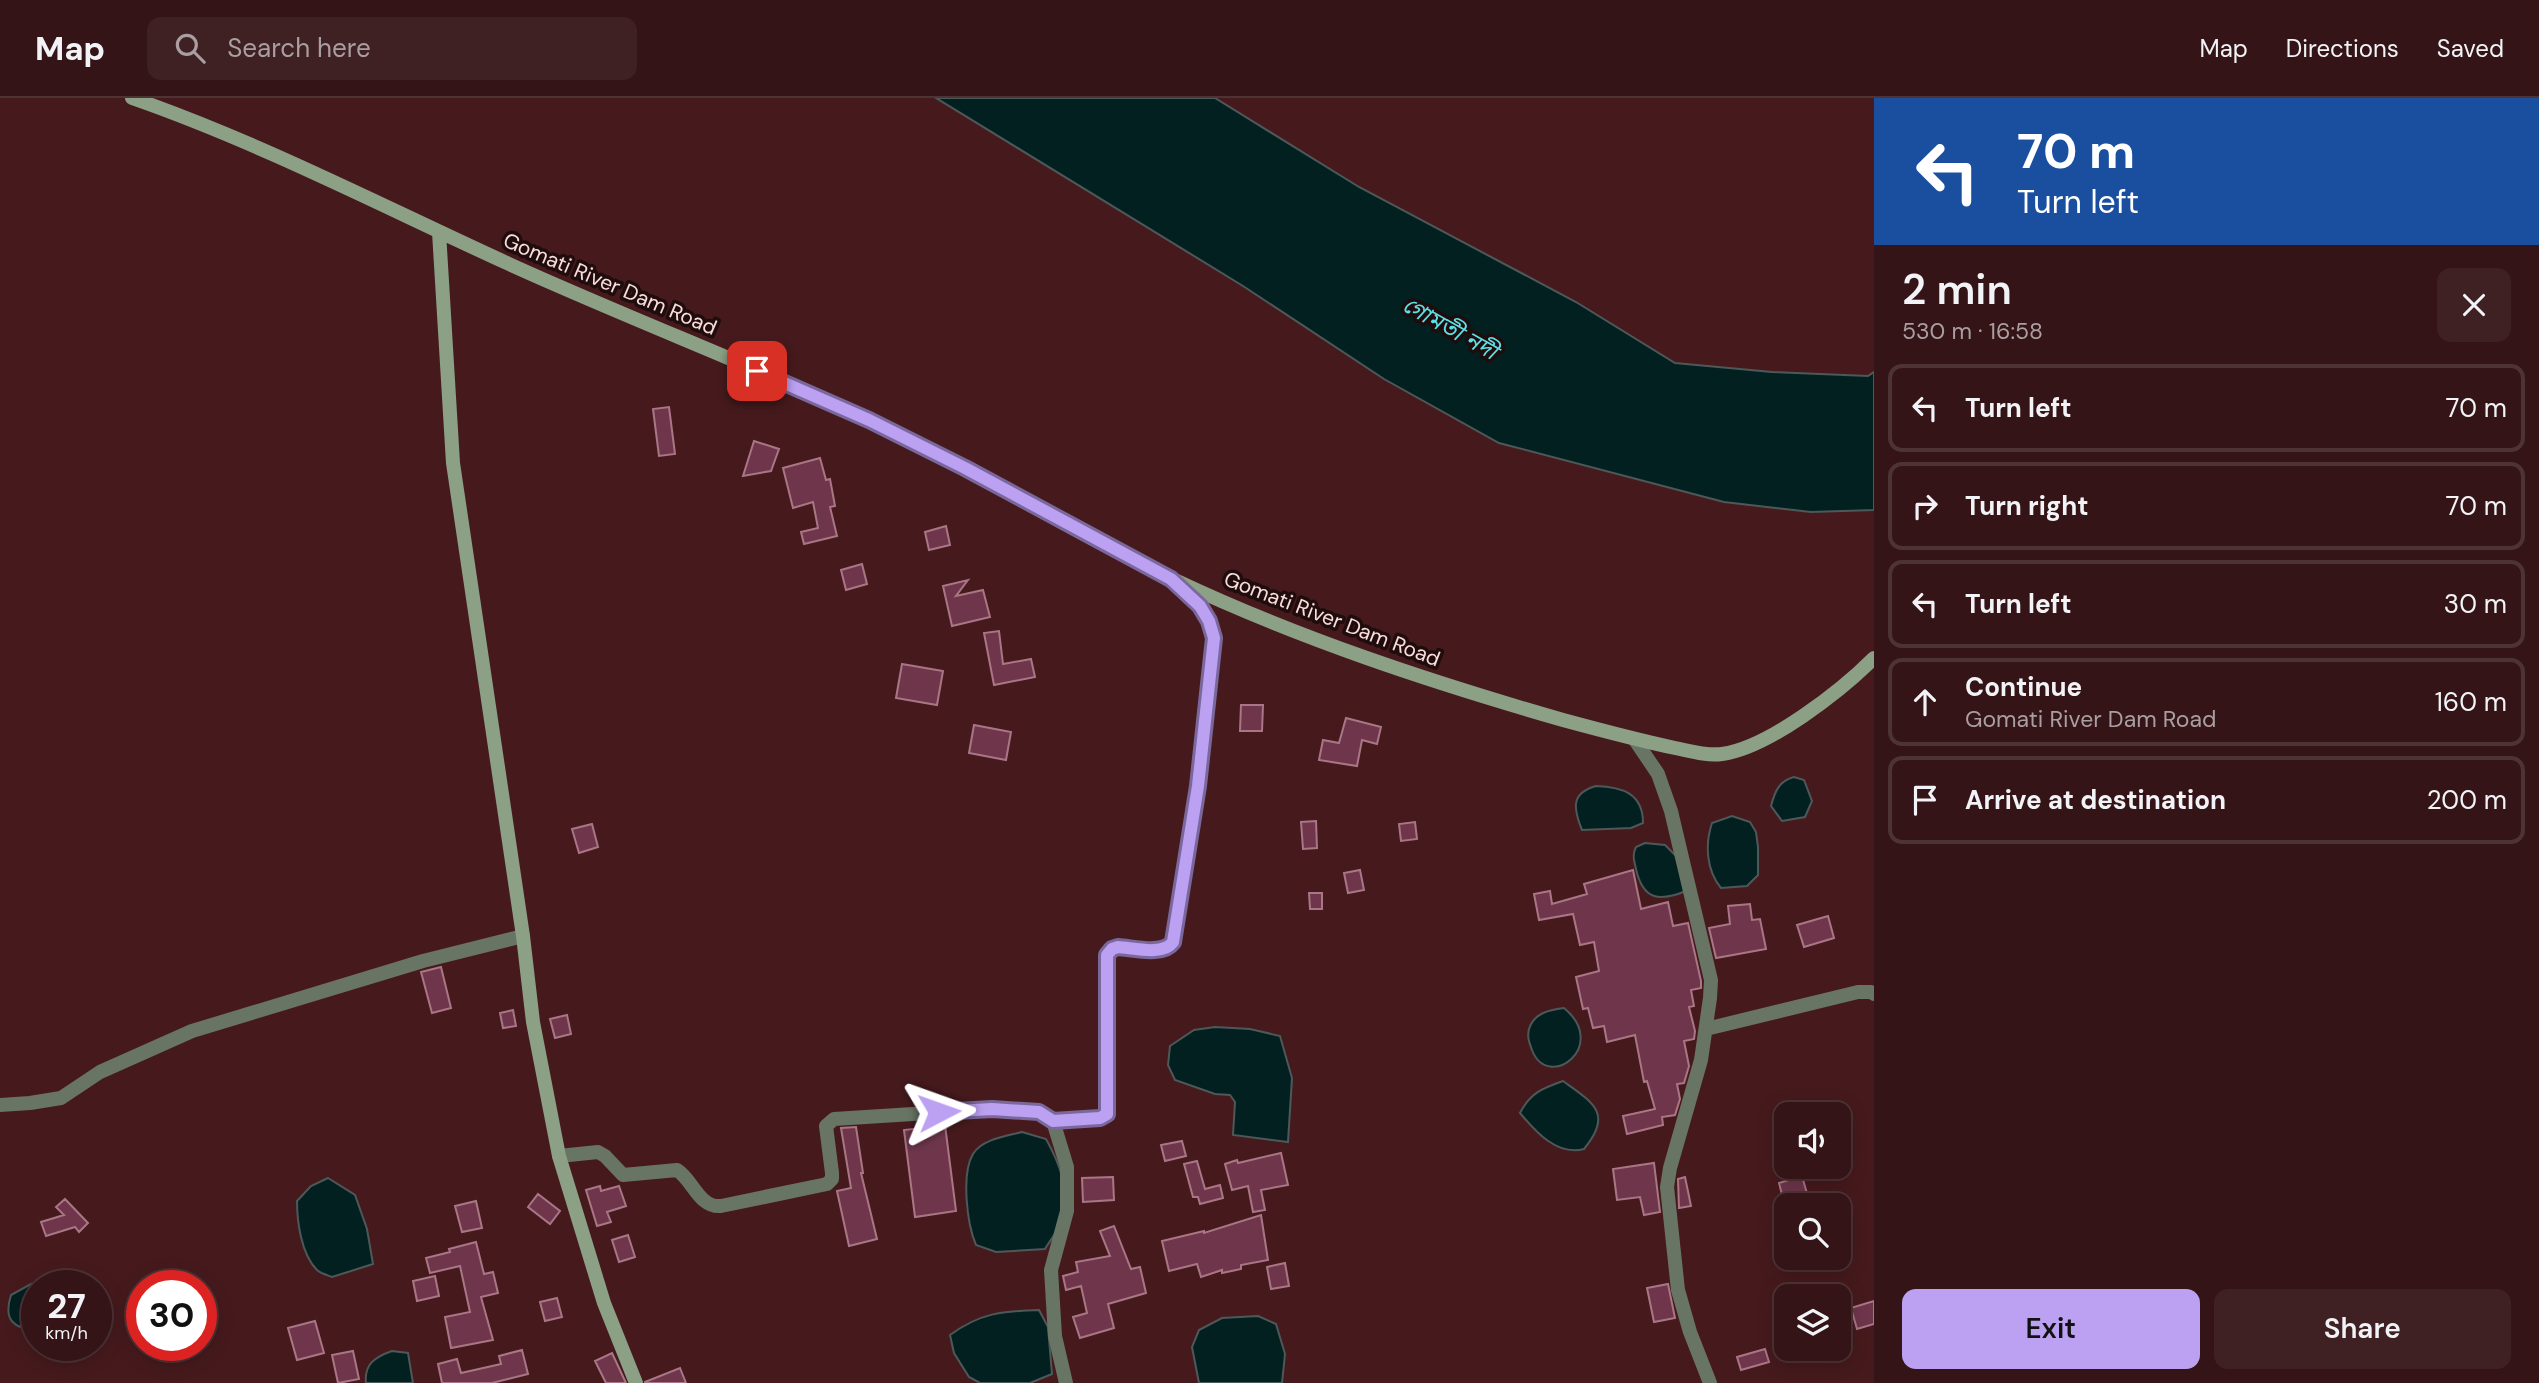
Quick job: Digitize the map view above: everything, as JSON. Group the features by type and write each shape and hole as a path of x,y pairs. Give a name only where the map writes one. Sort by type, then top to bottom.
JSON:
{"main road":[{"name":"Gomati River Dam Road","path":"132,98 258,148 439,232 869,420 965,468 1171,579 1273,624 1367,659 1635,740 1706,754 1720,754 1738,750 1780,732 1861,671 1874,658"},
{"path":"439,232 453,463 523,936 533,1022 559,1156 604,1303 636,1383"}],"street":[{"path":"559,1156 598,1152 623,1175 677,1170 707,1204 713,1207 827,1184 832,1179 832,1173 826,1126 834,1119 992,1109 1039,1112 1053,1121 1100,1118 1107,1114 1107,955 1118,947 1161,950 1169,948 1173,942 1198,786 1214,638 1209,621 1200,606 1171,579"},
{"path":"1635,740 1658,774 1671,811 1711,980 1701,1060 1667,1187 1678,1290 1690,1332 1710,1383"},
{"path":"0,1105 61,1098 100,1072 192,1031 423,961 523,936"},
{"path":"1706,1028 1858,992 1874,994"},
{"path":"1053,1121 1067,1167 1067,1212 1051,1270 1055,1336 1066,1383"}],"water":[{"name":"গোমতী নদী","path":"936,98 1215,98 1359,187 1576,302 1675,363 1772,372 1868,376 1874,372 1874,510 1811,512 1724,502 1499,443 1384,379 1243,286"},
{"path":"1794,777 1804,780 1812,801 1805,817 1782,821 1771,806 1778,787"},
{"path":"1596,786 1622,790 1635,798 1643,823 1631,828 1582,830 1576,802 1582,793"},
{"path":"1732,816 1750,822 1756,832 1758,875 1747,886 1721,888 1712,873 1708,857 1708,839 1712,823"},
{"path":"1645,843 1665,845 1677,857 1686,891 1660,897 1654,896 1643,887 1634,855 1636,847"},
{"path":"1564,1008 1576,1022 1581,1036 1578,1049 1571,1059 1561,1065 1550,1066 1540,1062 1532,1050 1529,1029 1538,1016"},
{"path":"1215,1027 1250,1029 1280,1036 1292,1078 1288,1142 1233,1135 1235,1102 1230,1095 1215,1094 1175,1080 1168,1065 1170,1046 1194,1030"},
{"path":"1563,1081 1583,1095 1596,1109 1597,1126 1584,1149 1556,1146 1540,1135 1520,1113 1538,1092"},
{"path":"1022,1132 1046,1139 1056,1158 1065,1198 1062,1220 1045,1249 996,1252 976,1245 973,1236 966,1186 969,1163 982,1145"},
{"path":"328,1178 355,1195 367,1229 373,1264 332,1277 317,1270 307,1255 297,1209 297,1201 311,1186"},
{"path":"21,1290 21,1328 9,1317 11,1295"},
{"path":"1039,1310 1048,1327 1052,1374 1030,1383 980,1383 969,1377 954,1353 950,1335 971,1322 992,1315"},
{"path":"1258,1316 1276,1324 1285,1354 1282,1383 1199,1383 1192,1347 1199,1330 1222,1318"},
{"path":"392,1351 408,1353 413,1383 366,1383 367,1371 372,1362"}],"building":[{"path":"669,407 675,454 659,456 653,409"},
{"path":"754,441 779,449 771,471 743,476"},
{"path":"820,458 826,480 830,479 835,506 830,507 837,536 804,544 801,532 818,528 813,502 793,508 783,468"},
{"path":"946,526 950,545 929,550 925,532"},
{"path":"862,564 867,584 846,590 841,570"},
{"path":"968,580 956,596 983,590 990,617 952,626 943,586"},
{"path":"999,631 1003,664 1031,659 1035,677 994,685 984,633"},
{"path":"902,664 943,671 937,705 896,698"},
{"path":"1241,705 1263,705 1262,731 1240,731"},
{"path":"1346,718 1381,727 1377,744 1362,740 1357,766 1319,760 1323,740 1339,743"},
{"path":"974,725 1011,732 1006,760 969,753"},
{"path":"1316,821 1317,848 1303,849 1301,822"},
{"path":"1415,822 1417,839 1401,841 1399,824"},
{"path":"592,824 598,847 579,853 572,829"},
{"path":"1360,870 1364,890 1348,893 1344,873"},
{"path":"1633,870 1641,909 1668,902 1673,926 1688,923 1701,988 1691,990 1694,1006 1689,1007 1695,1031 1694,1039 1684,1041 1689,1066 1684,1083 1677,1084 1680,1099 1675,1115 1662,1117 1663,1125 1627,1134 1623,1116 1655,1109 1647,1081 1644,1082 1635,1035 1607,1042 1604,1026 1593,1028 1588,1008 1583,1009 1576,977 1599,971 1594,942 1580,945 1573,914 1539,920 1534,894 1550,891 1552,904 1587,894 1584,884"},
{"path":"1309,893 1322,893 1322,909 1310,909"},
{"path":"1750,904 1752,920 1760,919 1766,949 1716,958 1709,928 1730,924 1728,906"},
{"path":"1828,916 1834,938 1804,947 1797,925"},
{"path":"441,967 451,1008 432,1013 421,972"},
{"path":"513,1010 516,1026 503,1028 500,1013"},
{"path":"567,1015 571,1034 555,1038 550,1019"},
{"path":"945,1125 956,1211 915,1217 904,1130"},
{"path":"856,1127 861,1173 877,1239 849,1246 837,1191 851,1188 841,1128"},
{"path":"1182,1141 1186,1156 1165,1161 1161,1145"},
{"path":"1281,1153 1288,1185 1261,1190 1265,1210 1253,1212 1248,1186 1232,1190 1225,1164"},
{"path":"1197,1161 1205,1189 1220,1185 1223,1198 1200,1204 1198,1197 1193,1197 1184,1164"},
{"path":"1654,1163 1660,1212 1644,1215 1640,1197 1617,1200 1613,1169"},
{"path":"1113,1177 1114,1200 1083,1202 1082,1178"},
{"path":"1685,1177 1691,1206 1679,1208 1678,1179"},
{"path":"1803,1179 1807,1193 1782,1193 1779,1183"},
{"path":"600,1186 601,1191 619,1186 626,1206 607,1212 611,1222 597,1226 586,1190"},
{"path":"538,1194 560,1211 550,1224 528,1207"},
{"path":"65,1199 88,1223 79,1232 75,1227 46,1236 41,1222 64,1215 56,1207"},
{"path":"476,1201 482,1228 462,1232 455,1206"},
{"path":"1261,1215 1268,1260 1201,1277 1197,1264 1169,1271 1162,1241 1204,1233"},
{"path":"1114,1226 1131,1269 1140,1267 1146,1293 1108,1304 1114,1328 1080,1338 1073,1317 1087,1313 1081,1286 1066,1290 1063,1276 1078,1272 1076,1262 1110,1256 1100,1231"},
{"path":"628,1235 635,1257 619,1262 612,1240"},
{"path":"476,1242 484,1274 493,1272 498,1293 481,1297 493,1340 451,1348 445,1317 470,1312 460,1266 430,1273 426,1258"},
{"path":"1285,1263 1289,1286 1271,1289 1267,1267"},
{"path":"435,1276 439,1296 417,1301 413,1281"},
{"path":"1668,1284 1675,1318 1654,1322 1647,1288"},
{"path":"557,1298 562,1317 545,1321 540,1302"},
{"path":"1874,1301 1874,1324 1857,1329 1851,1308"},
{"path":"315,1321 324,1353 297,1360 288,1328"},
{"path":"1765,1349 1769,1362 1741,1370 1737,1357"},
{"path":"522,1350 528,1374 492,1383 442,1383 438,1364 457,1359 461,1373 501,1364 499,1356"},
{"path":"353,1351 359,1379 338,1383 332,1355"},
{"path":"612,1353 626,1383 606,1383 595,1361"},
{"path":"680,1368 686,1383 645,1383 645,1382"}],"route":[{"path":"757,371 869,420 965,468 1171,579 1200,606 1209,621 1214,638 1198,786 1173,942 1169,948 1161,950 1118,947 1107,955 1107,1114 1100,1118 1053,1121 1039,1112 992,1109 939,1112"}]}
